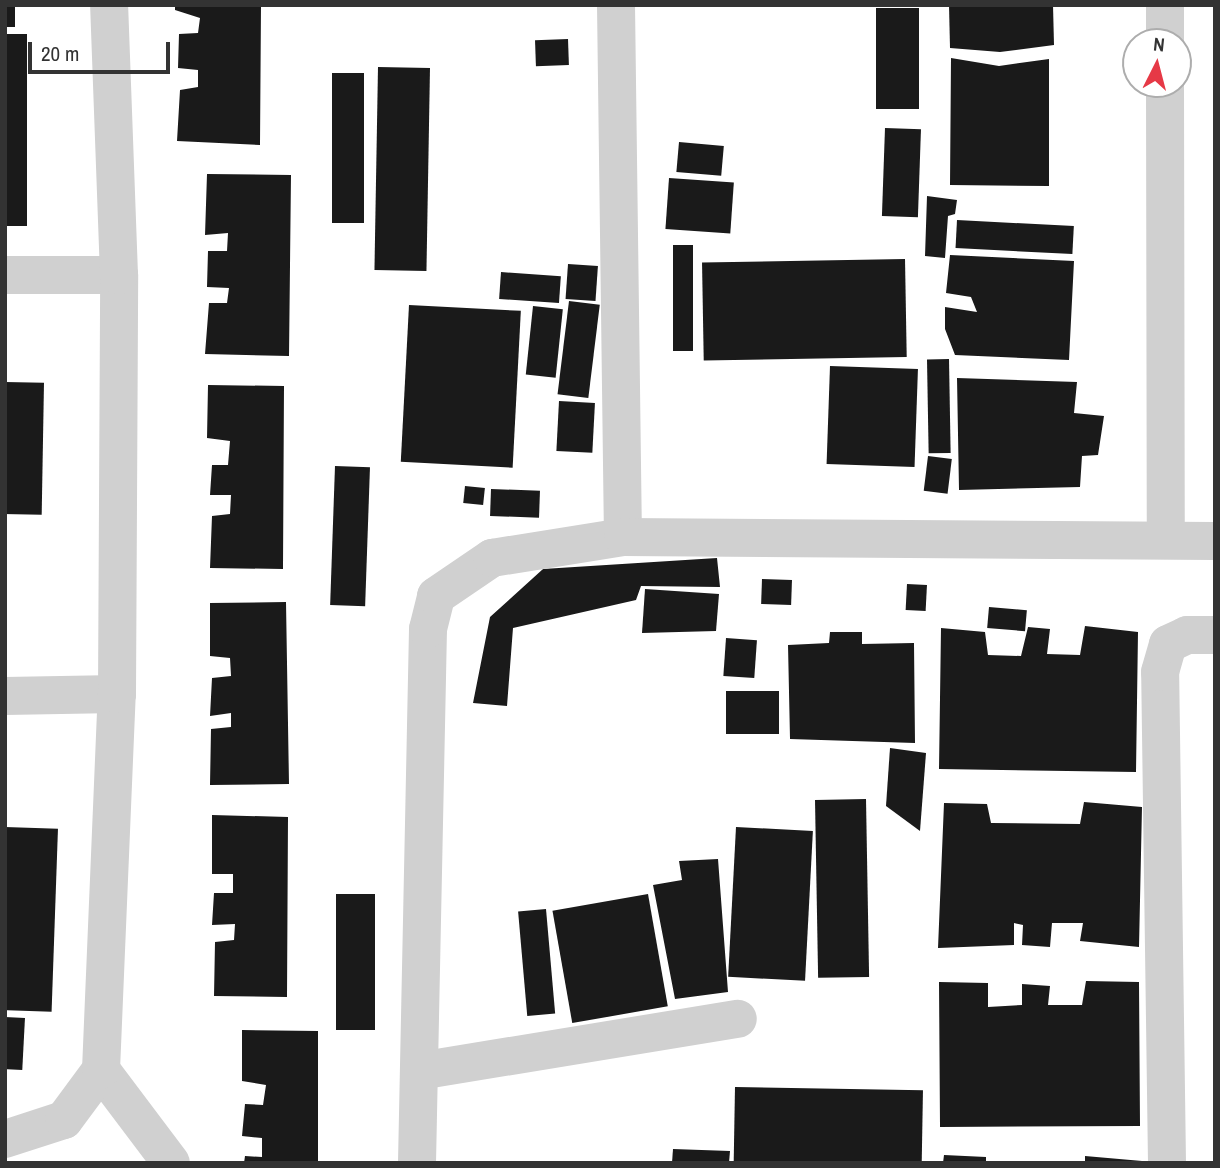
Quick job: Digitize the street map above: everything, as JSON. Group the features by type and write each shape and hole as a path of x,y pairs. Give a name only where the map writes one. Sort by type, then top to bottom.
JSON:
{"street":[{"path":"5,1139 64,1120 101,1070 117,694 119,275 108,5"},
{"path":"616,5 623,537"},
{"path":"1165,5 1165,28"},
{"path":"1165,98 1166,540"},
{"path":"5,275 119,275"},
{"path":"417,1163 428,629 436,596 492,558 623,537 1215,541"},
{"path":"1167,1163 1160,672 1168,644 1187,635 1215,635"},
{"path":"5,696 117,694"},
{"path":"419,1071 738,1018"},
{"path":"101,1070 171,1163"}],"building":[{"path":"5,5 15,5 15,27 5,27"},
{"path":"175,5 261,5 260,145 177,141 180,90 198,87 198,70 178,68 179,34 198,33 200,18 175,10"},
{"path":"949,5 1053,5 1054,45 1000,52 950,48"},
{"path":"876,8 919,8 919,109 876,109"},
{"path":"5,34 27,34 27,226 5,226"},
{"path":"568,39 569,65 536,66 535,40"},
{"path":"951,58 999,66 1049,59 1049,186 950,185"},
{"path":"378,67 430,68 426,271 374,270"},
{"path":"332,73 364,73 364,223 332,223"},
{"path":"885,128 921,129 918,217 882,216"},
{"path":"679,142 724,146 721,176 676,172"},
{"path":"207,174 291,175 289,356 205,354 209,303 227,303 229,288 207,287 208,251 227,251 228,233 205,235"},
{"path":"669,178 734,183 730,233 665,229"},
{"path":"927,196 957,200 955,214 948,216 945,258 925,256"},
{"path":"957,220 1074,226 1072,254 956,248"},
{"path":"673,245 693,245 693,351 673,351"},
{"path":"950,255 1074,261 1069,360 955,355 945,329 945,307 977,312 971,297 946,293"},
{"path":"905,259 907,357 704,361 702,263"},
{"path":"568,264 598,266 595,301 566,299"},
{"path":"501,272 561,276 559,303 499,299"},
{"path":"569,301 600,305 588,398 558,394"},
{"path":"409,305 521,311 513,468 401,462"},
{"path":"533,306 563,309 556,378 526,375"},
{"path":"927,359 949,359 951,453 929,453"},
{"path":"830,366 918,369 915,467 827,464"},
{"path":"957,378 1077,382 1074,413 1104,416 1098,455 1082,456 1080,487 959,490"},
{"path":"5,382 44,383 42,515 5,514"},
{"path":"208,385 284,386 283,569 210,568 212,516 230,514 231,495 210,495 212,465 228,465 230,441 207,438"},
{"path":"559,401 595,403 592,453 556,451"},
{"path":"928,456 952,459 948,494 924,491"},
{"path":"335,466 370,467 365,606 330,605"},
{"path":"465,486 485,488 483,505 463,503"},
{"path":"491,489 540,491 539,518 490,516"},
{"path":"717,558 720,587 641,586 636,600 513,628 507,706 473,703 490,617 543,569"},
{"path":"762,579 792,580 791,605 761,604"},
{"path":"907,584 927,585 926,611 906,610"},
{"path":"645,589 719,594 716,631 642,633"},
{"path":"286,602 289,784 210,785 211,729 231,727 231,713 210,716 212,678 231,676 230,658 210,656 210,603"},
{"path":"989,607 1027,610 1025,631 987,628"},
{"path":"1085,626 1138,632 1136,772 939,769 941,628 985,632 988,655 1021,656 1028,627 1050,629 1047,654 1080,655"},
{"path":"830,632 862,632 862,644 914,643 915,743 790,739 788,645 829,643"},
{"path":"726,638 757,640 754,678 723,676"},
{"path":"726,691 779,691 779,734 726,734"},
{"path":"890,748 926,753 920,831 886,806"},
{"path":"866,799 869,977 818,978 815,800"},
{"path":"1084,802 1142,807 1139,947 1080,941 1083,923 1052,923 1050,947 1022,945 1023,925 1014,923 1014,945 938,948 944,803 987,804 991,823 1080,824"},
{"path":"212,815 288,817 287,997 214,996 215,942 234,940 235,924 212,925 214,893 233,893 233,874 212,874"},
{"path":"5,827 58,829 52,1012 5,1010"},
{"path":"736,827 813,831 805,981 728,977"},
{"path":"718,859 728,992 675,999 653,885 682,880 679,861"},
{"path":"336,894 375,894 375,1030 336,1030"},
{"path":"648,894 668,1006 572,1023 552,911"},
{"path":"546,909 555,1014 527,1016 518,911"},
{"path":"1086,981 1139,982 1140,1126 940,1127 939,982 988,983 988,1007 1022,1005 1022,984 1050,986 1048,1005 1082,1005"},
{"path":"5,1017 25,1018 22,1070 5,1069"},
{"path":"242,1030 318,1031 318,1163 244,1163 245,1156 262,1157 262,1138 242,1136 245,1104 263,1105 266,1085 242,1081"},
{"path":"735,1087 923,1090 922,1163 734,1163"},
{"path":"673,1149 730,1151 729,1163 672,1163"},
{"path":"944,1155 986,1157 986,1163 943,1163"},
{"path":"1085,1156 1142,1161 1142,1163 1085,1163"}]}
